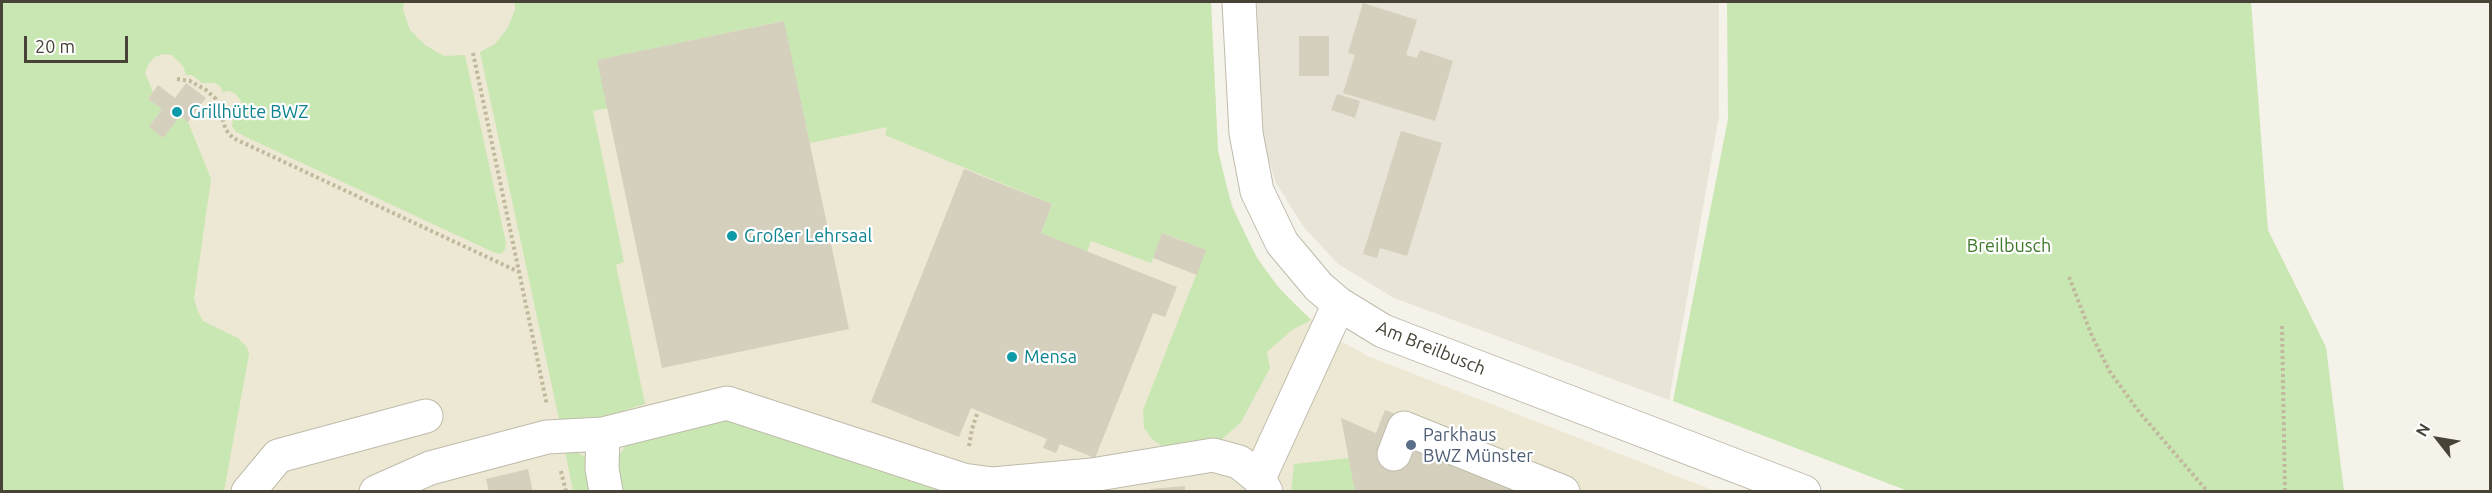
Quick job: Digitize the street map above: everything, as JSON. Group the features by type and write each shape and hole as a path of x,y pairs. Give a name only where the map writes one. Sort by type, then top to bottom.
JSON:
{"street":[{"name":"Am Breilbusch","path":"1239,2 1246,134 1257,191 1282,243 1319,288 1339,304 1383,331 1804,492"},
{"path":"376,492 430,468 554,436 603,434 727,403 861,448 973,481 993,484 1092,475 1213,455 1239,462 1263,485 1339,304"},
{"path":"248,492 278,456 426,416"},
{"path":"1394,454 1404,428 1563,492"},
{"path":"603,434 602,468 606,492"}],"path":[{"path":"472,53 566,492"},
{"path":"177,79 190,81 207,90 216,99 226,130 233,138 519,273"},
{"path":"2069,277 2092,336 2110,372 2140,413 2208,492"},
{"path":"2282,326 2284,492"},
{"path":"972,429 978,411"}],"shaded area":[{"path":"2,2 1211,2 1218,150 1226,188 1247,241 1268,274 1292,303 1336,339 1370,357 1715,491 2,491"},
{"path":"1257,2 1719,2 1719,116 1669,400 1394,298 1338,264 1303,226 1276,183 1262,139"}],"green space":[{"path":"2,2 404,2 403,10 410,30 425,45 444,56 465,55 506,243 505,250 500,254 493,252 244,136 235,131 232,126 233,119 242,103 236,94 229,91 223,92 215,83 202,83 192,75 186,75 183,66 172,55 163,54 155,57 149,63 145,73 153,92 148,99 162,109 149,127 163,138 180,116 188,122 211,179 194,299 198,312 203,321 238,338 247,347 249,354 224,491 2,491"},
{"path":"515,2 1211,2 1218,151 1232,207 1257,258 1279,288 1311,320 1292,330 1267,352 1270,368 1241,422 1220,441 1172,452 1153,440 1144,428 1143,410 1206,250 1163,233 1151,263 1091,241 1087,252 1041,233 1052,204 885,135 887,127 810,143 783,21 598,60 608,108 593,111 624,262 616,265 645,404 596,419 559,419 480,52 495,44 507,29 515,10"},
{"name":"Breilbusch","path":"1727,2 2251,2 2268,230 2326,347 2344,491 1908,491 1673,401 1728,119"},
{"path":"727,421 952,485 951,492 618,492 618,457 626,445 688,422"},
{"path":"573,450 585,457 589,467 592,491 573,491 565,451"},
{"path":"1349,458 1355,491 1291,492 1294,464"}],"building":[{"path":"1363,3 1417,20 1406,55 1417,58 1420,50 1453,61 1435,121 1343,93 1355,55 1348,53"},
{"name":"Großer Lehrsaal","path":"784,21 849,329 662,368 597,60"},
{"path":"1299,36 1329,36 1329,76 1299,76"},
{"name":"Grillhütte BWZ","path":"186,83 206,98 188,122 180,116 163,138 149,127 162,109 148,99 158,85 175,98"},
{"path":"1337,94 1360,101 1355,118 1331,110"},
{"path":"1401,131 1442,143 1407,256 1380,248 1377,258 1363,254"},
{"name":"Mensa","path":"964,169 1052,204 1041,233 1177,287 1165,317 1153,313 1095,458 1060,444 1056,453 1043,448 1047,439 971,408 959,437 871,402"},
{"path":"1162,233 1206,250 1197,275 1153,258"},
{"name":"Parkhaus BWZ Münster","path":"1385,410 1565,480 1585,492 1355,492 1341,418 1376,433"},
{"path":"528,469 533,492 489,492 486,479"},
{"path":"1185,486 1185,492 1150,492 1150,489"}],"place":[{"name":"Grillhütte BWZ","path":"177,112"},
{"name":"Großer Lehrsaal","path":"732,236"},
{"name":"Mensa","path":"1012,357"},
{"name":"Parkhaus BWZ Münster","path":"1411,445"}]}
